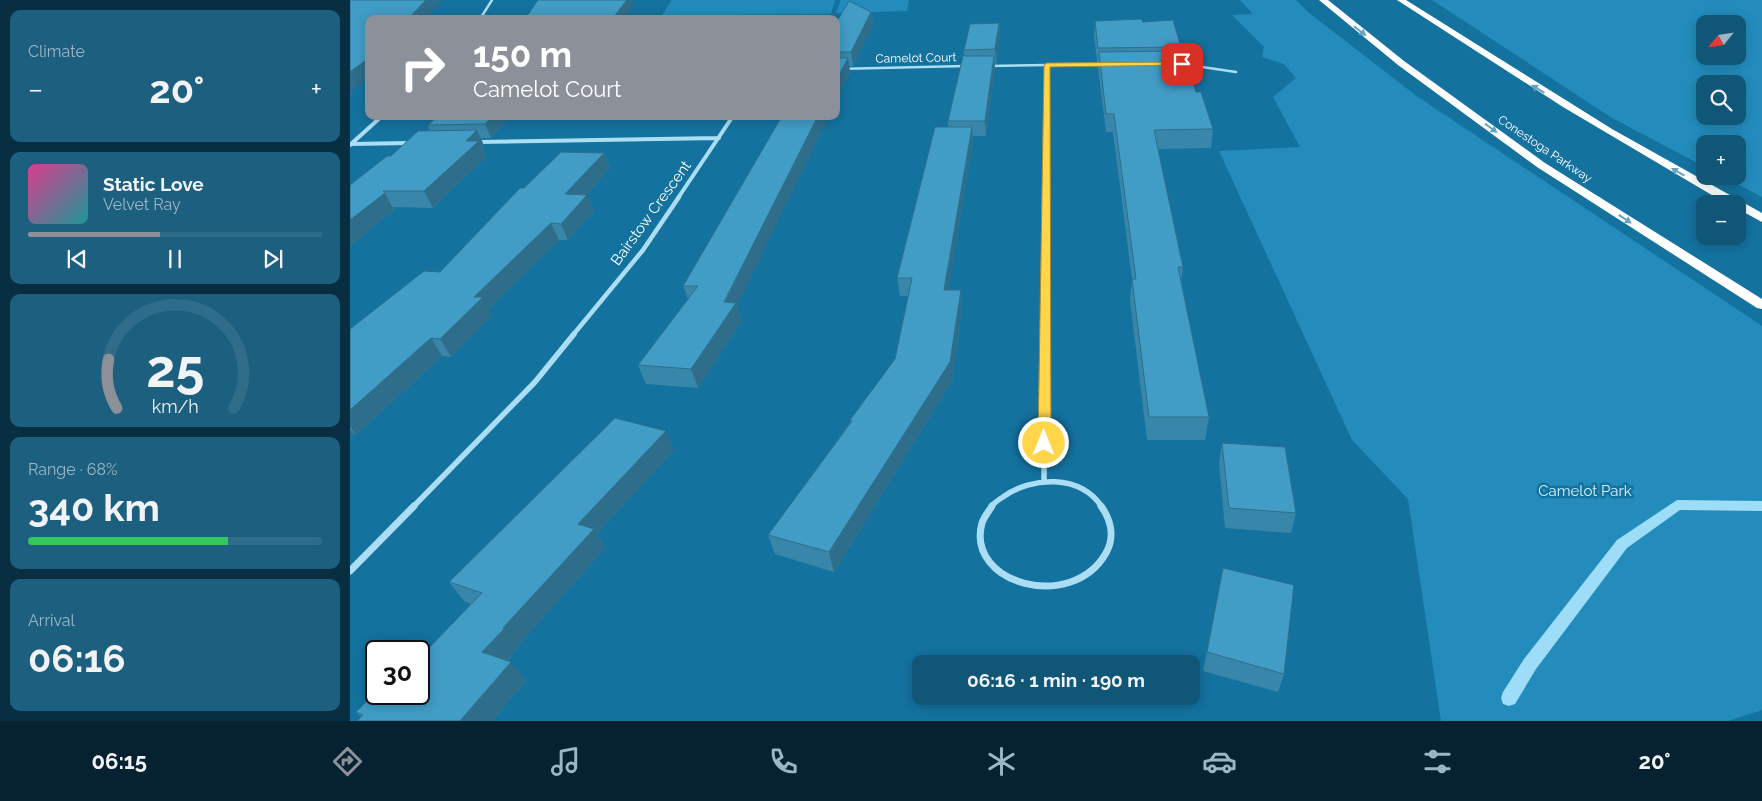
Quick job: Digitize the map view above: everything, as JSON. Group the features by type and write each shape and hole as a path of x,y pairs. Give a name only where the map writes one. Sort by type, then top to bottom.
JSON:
{"highway":[{"name":"Conestoga Parkway","path":"1323,0 1401,63 1541,165 1762,305"},
{"path":"1401,0 1512,73 1668,167 1720,195"},
{"path":"1746,209 1762,218"}],"street":[{"path":"483,15 492,0"},
{"path":"980,66 1105,64"},
{"path":"1182,64 1236,72"},
{"path":"1044,481 1047,65"},
{"name":"Camelot Court","path":"840,69 970,66"},
{"path":"351,144 378,120"},
{"path":"719,138 730,120"},
{"name":"Bairstow Crescent","path":"472,142 719,138"},
{"name":"Bairstow Crescent","path":"350,571 535,382 643,250 719,138"},
{"path":"351,144 412,143"},
{"path":"1044,481 1072,485 1095,498 1106,511 1111,526 1112,542 1104,558 1092,572 1073,582 1052,587 1030,585 1010,578 994,566 983,551 979,535 983,518 992,504 1006,492 1024,484 1044,481"}],"green space":[{"path":"672,0 835,0 831,14 662,15"},
{"path":"841,0 909,0 907,11 836,13"},
{"name":"Camelot Park","path":"1240,0 1296,0 1308,12 1418,97 1762,326 1762,710 1728,721 1441,721 1408,499 1352,440 1219,151 1300,147 1273,97 1296,78 1284,64 1262,57 1264,47 1232,15 1253,14"},
{"path":"1432,0 1762,0 1762,197 1739,185 1746,185 1746,135 1696,135 1696,162 1612,118"}],"building":[{"path":"350,0 426,0 412,15 365,15 365,61 350,72"},
{"path":"538,0 627,0 615,15 528,15"},
{"path":"849,1 871,12 851,52 840,52 840,16"},
{"path":"1141,19 1143,22 1173,20 1181,47 1098,48 1095,21"},
{"path":"999,23 995,49 964,50 970,24"},
{"path":"1183,51 1196,92 1201,92 1213,129 1154,130 1183,267 1178,267 1209,417 1149,417 1132,279 1136,279 1114,114 1106,114 1099,52"},
{"path":"963,56 994,56 985,121 948,121"},
{"path":"840,58 848,58 840,73"},
{"path":"434,120 489,120 485,124 428,125"},
{"path":"780,120 816,120 724,302 736,303 691,369 638,365 698,286 683,286"},
{"path":"935,127 972,127 944,290 961,290 950,362 829,552 768,535 895,359 912,278 897,278"},
{"path":"477,130 466,141 479,141 424,191 383,191 385,193 350,220 350,185 387,156 391,156 418,131"},
{"path":"561,152 604,153 565,194 587,195 561,224 551,223 474,297 483,297 440,339 431,338 350,410 350,329 424,271 440,272 520,188 524,188"},
{"path":"615,418 666,431 578,524 594,529 482,652 511,662 460,721 357,721 363,715 356,712 365,703 365,705 430,705 430,647 482,593 449,582"},
{"path":"1222,443 1285,447 1296,513 1229,508"},
{"path":"1223,568 1294,585 1284,674 1207,652"}],"waterway":[{"path":"1509,698 1530,664 1622,544 1677,505 1762,506"}],"route":[{"path":"1044,443 1047,65 1182,64"}]}
